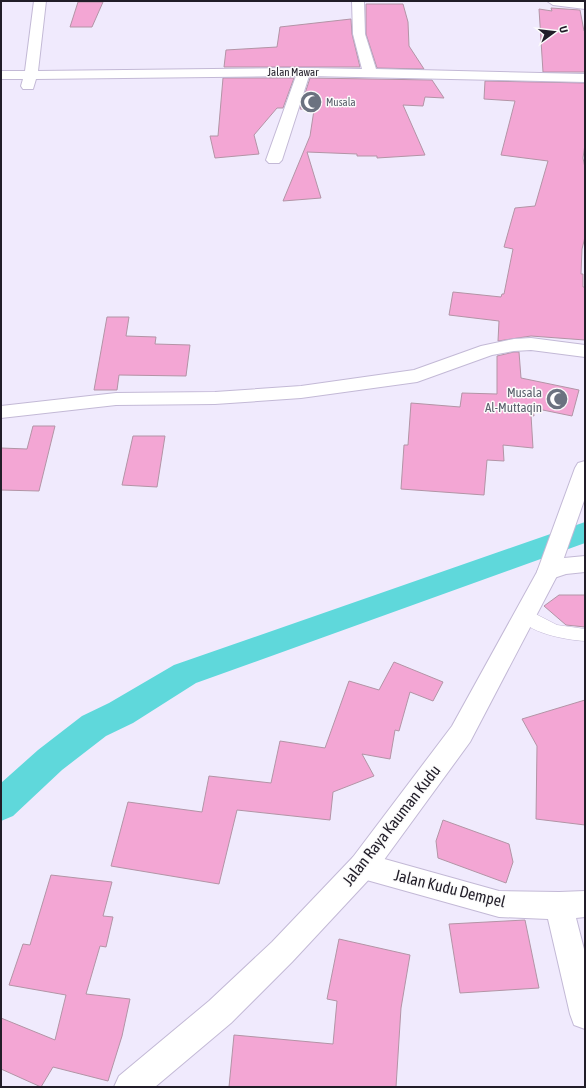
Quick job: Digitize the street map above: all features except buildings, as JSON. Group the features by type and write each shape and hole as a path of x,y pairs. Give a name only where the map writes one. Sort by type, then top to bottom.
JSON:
{"street":[{"path":"30,80 40,1"},
{"path":"358,1 359,34 370,72"},
{"path":"553,1 585,5"},
{"path":"274,160 304,72"},
{"name":"Jalan Mawar","path":"1,75 30,80 304,72 370,72 585,78"},
{"path":"1,412 116,399 215,398 301,392 417,376 488,350 514,345 531,344 585,351"},
{"name":"Jalan Raya Kauman Kudu","path":"130,1087 220,1012 282,952 363,866 461,734 524,614 548,572 585,468"},
{"path":"548,572 564,566 585,564"},
{"name":"Jalan Kudu Dempel","path":"363,866 499,904 572,905"},
{"path":"572,905 585,1014"}],"lane":[{"path":"524,614 541,626 555,632 585,635"}],"waterway":[{"path":"1,805 50,760 94,726 121,713 163,686 185,674 585,532"}],"place":[{"name":"Musala","path":"311,102"},
{"name":"Musala Al-Muttaqin","path":"557,399"}]}
